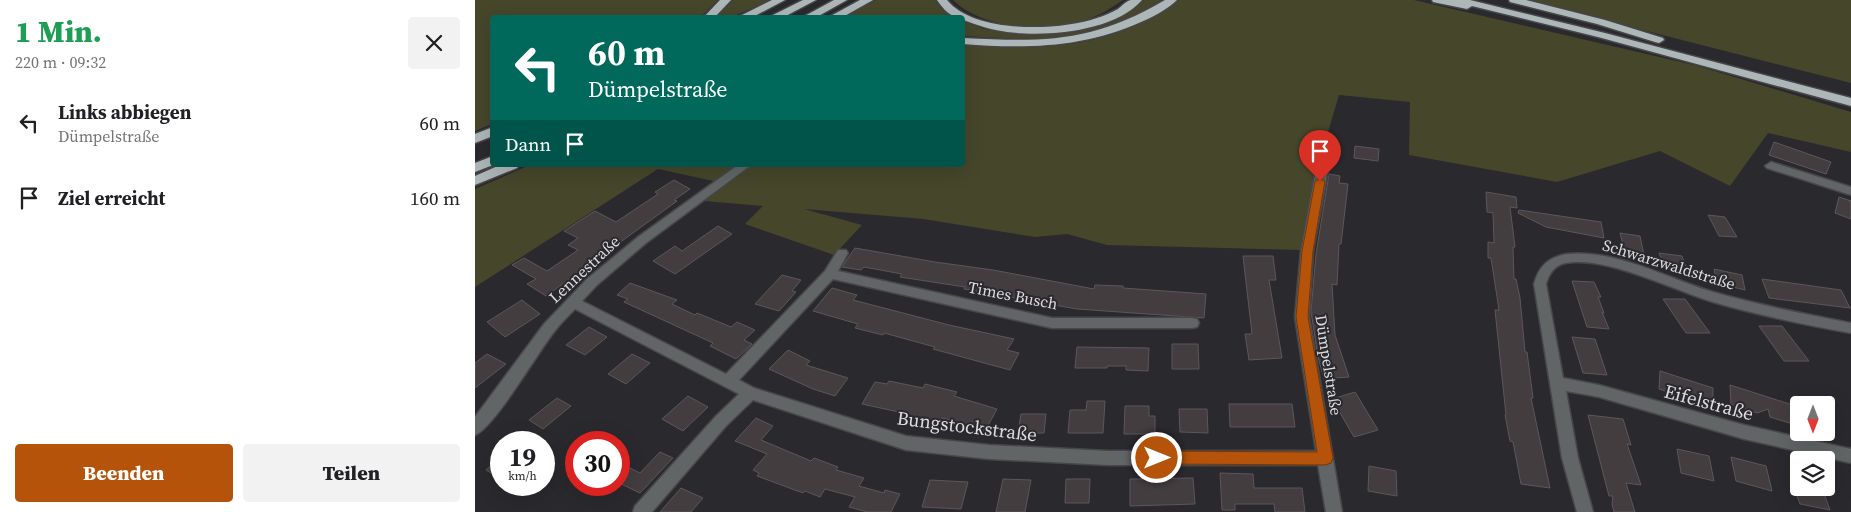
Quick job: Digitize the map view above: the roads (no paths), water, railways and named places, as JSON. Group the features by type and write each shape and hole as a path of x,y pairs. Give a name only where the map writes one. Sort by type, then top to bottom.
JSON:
{"highway":[{"path":"711,15 726,0"},
{"path":"748,15 781,0"},
{"path":"778,15 811,0"},
{"path":"812,15 842,0"},
{"path":"838,15 868,0"},
{"path":"941,0 959,15"},
{"path":"965,17 994,27 1032,31 1065,28 1101,20 1116,14 1137,0"},
{"path":"965,41 1033,44 1077,40 1121,29 1172,0"},
{"path":"1437,0 1678,56"},
{"path":"1458,0 1851,102"},
{"path":"1491,0 1659,40 1851,92"},
{"path":"1514,0 1601,22 1659,40"},
{"path":"475,139 490,132"},
{"path":"475,148 490,142"},
{"path":"475,168 490,161"},
{"path":"475,181 507,167"}],"street":[{"name":"Dümpelstraße","path":"1323,164 1307,251 1302,317 1334,512"},
{"path":"1771,166 1851,190"},
{"name":"Lennestraße","path":"475,428 495,404 549,328 573,302 618,259 742,167"},
{"path":"728,382 785,324 830,274 842,253"},
{"name":"Schwarzwaldstraße","path":"1585,512 1570,458 1540,284 1543,273 1548,266 1561,259 1589,258 1728,301 1766,311 1851,328"},
{"name":"Times Busch","path":"830,274 1052,323 1192,324"},
{"name":"Bungstockstraße","path":"573,302 750,393 905,443 989,452 1108,458 1325,458"},
{"name":"Eifelstraße","path":"1556,383 1599,391 1744,432 1851,456"},
{"path":"641,512 721,421 750,393"}]}
